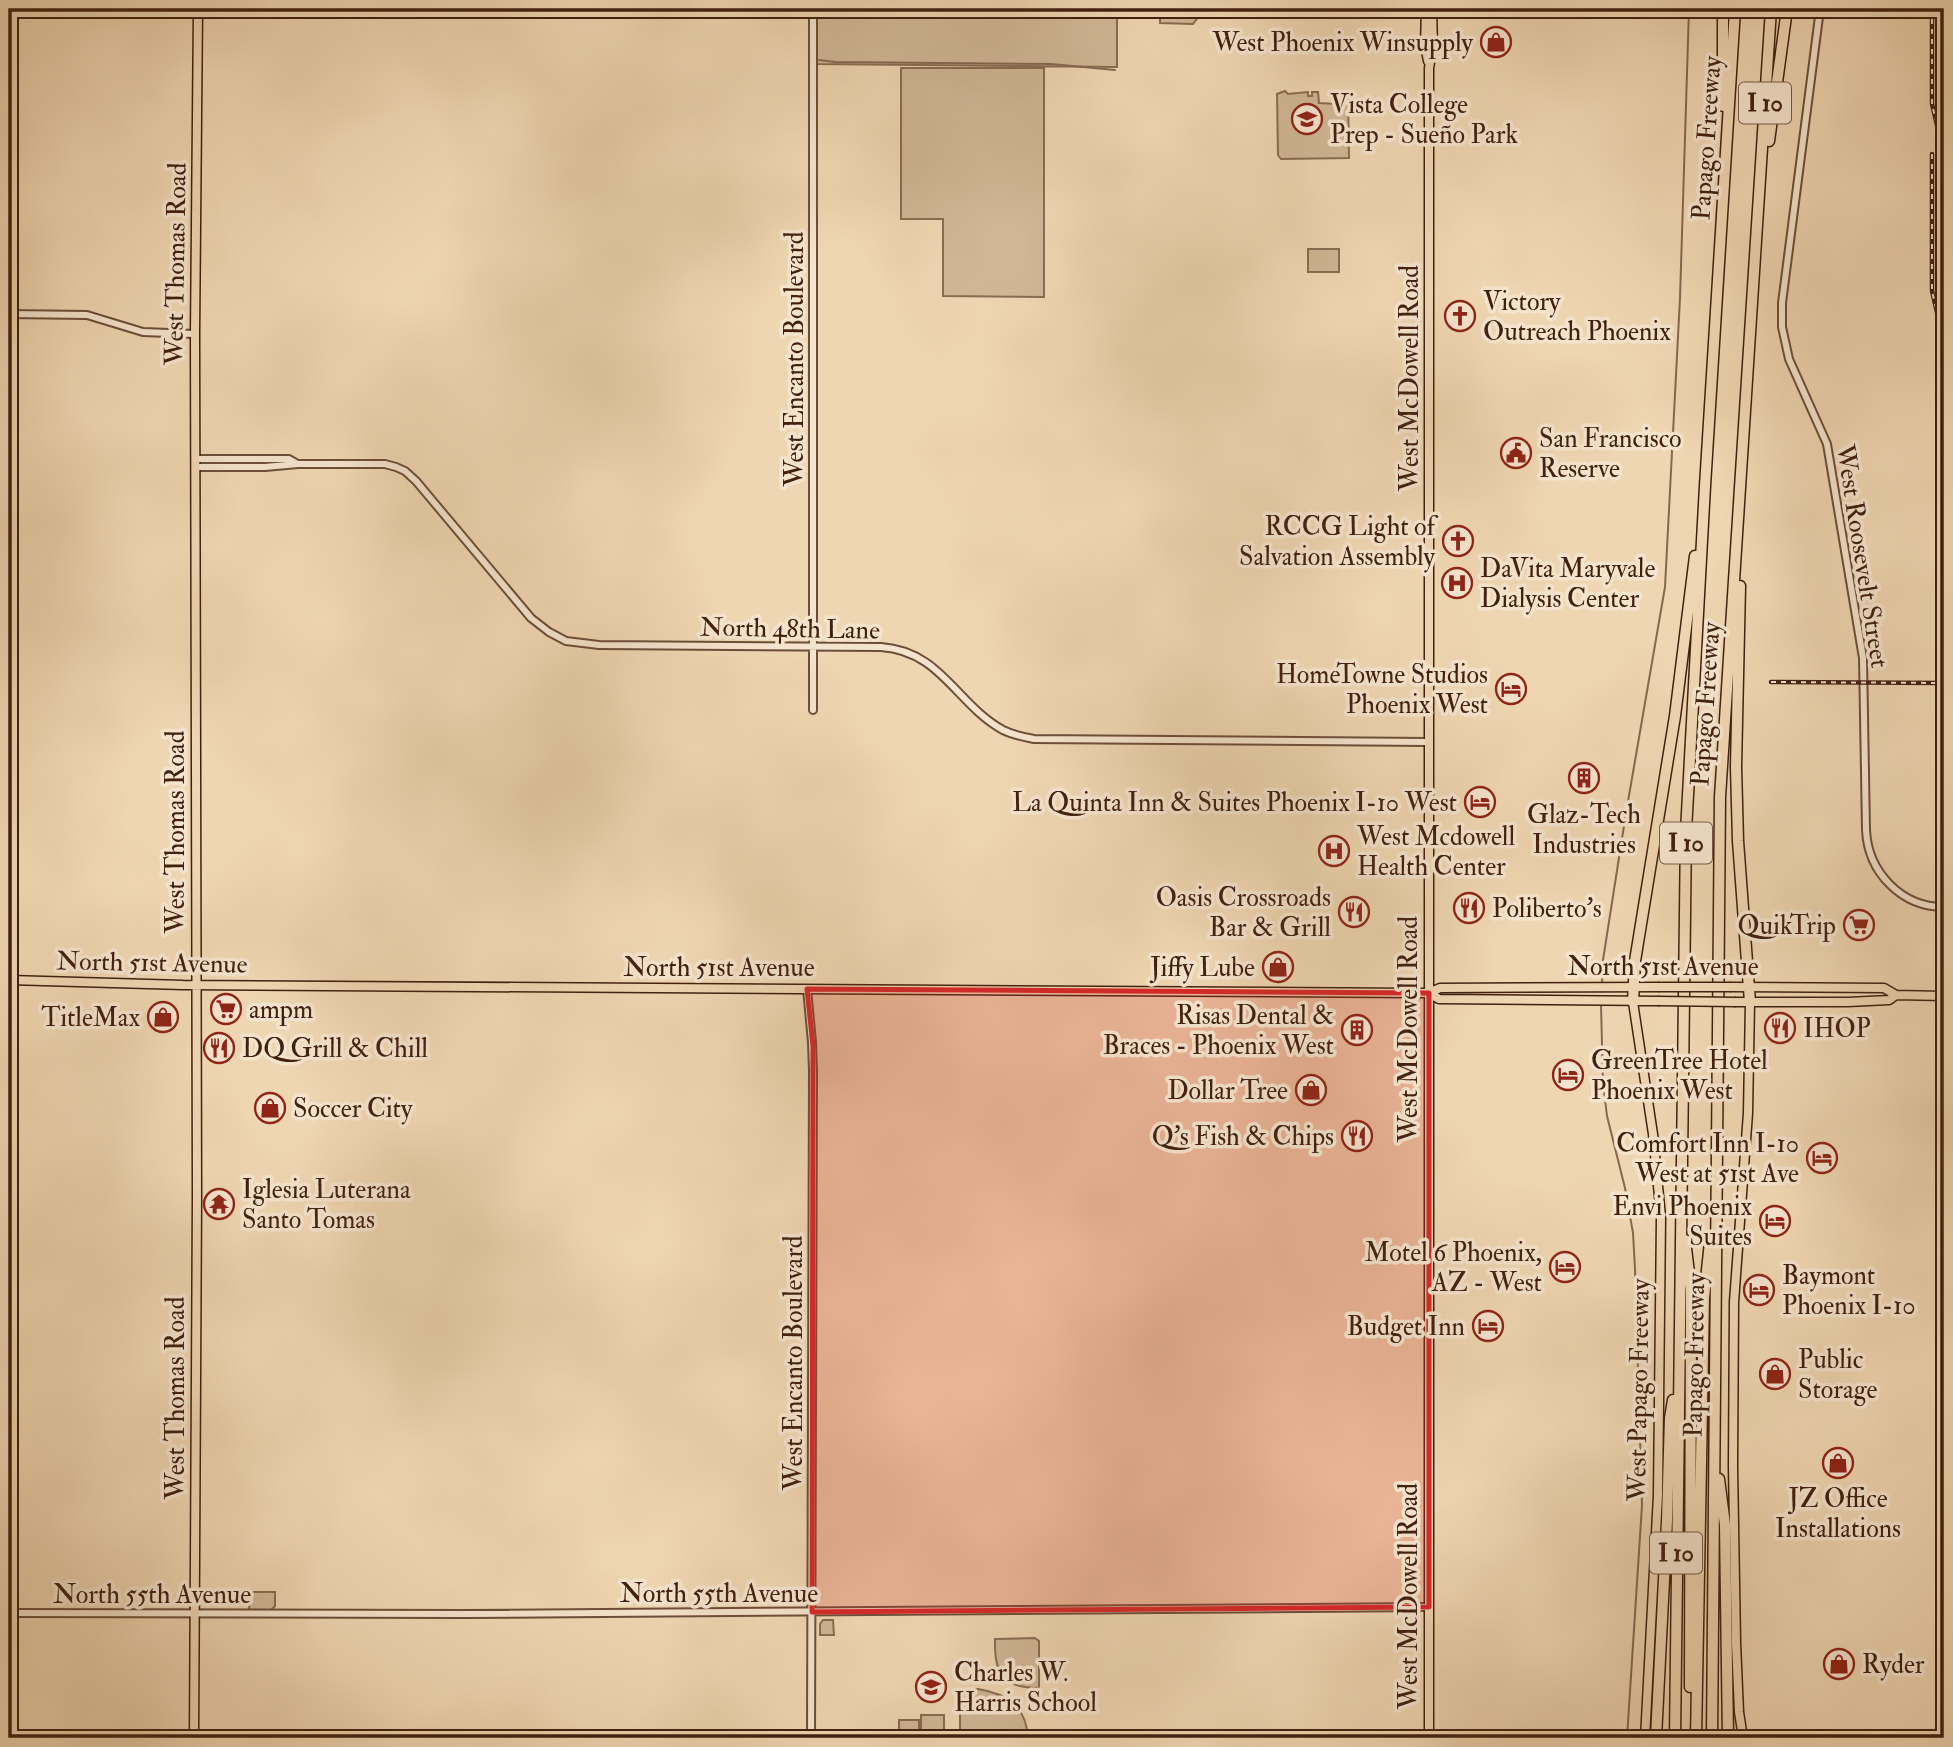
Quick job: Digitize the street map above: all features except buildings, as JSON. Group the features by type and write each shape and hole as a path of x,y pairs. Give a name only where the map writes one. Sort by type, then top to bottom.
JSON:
{"highway":[{"path":"1723,9 1724,169"},
{"name":"Papago Freeway","path":"1675,1738 1686,831 1735,9"},
{"name":"Papago Freeway","path":"1712,1738 1720,797 1771,9"},
{"path":"1760,197 1787,9"},
{"path":"1633,1002 1705,486"},
{"path":"1741,487 1736,767 1742,908 1750,1002"},
{"path":"1696,1738 1704,1312 1716,1179"},
{"path":"1680,1202 1690,1289 1690,1738"},
{"path":"1656,1738 1670,1418 1678,1368"},
{"path":"1714,1444 1725,1525 1728,1738"}],"main road":[{"name":"West Thomas Road","path":"194,1738 197,1314 195,334 198,9"},
{"name":"West McDowell Road","path":"1426,9 1424,46 1429,68"},
{"name":"West McDowell Road","path":"1429,1738 1429,68 1433,46 1432,9"},
{"name":"North 51st Avenue","path":"9,980 197,984 1429,993 1440,988 1884,988 1896,995 1944,996"},
{"path":"1514,1000 1520,992 1554,992 1578,987"},
{"name":"North 51st Avenue","path":"1429,993 1439,999 1633,1002 1866,1002 1888,1000 1896,995"},
{"name":"West Papago Freeway","path":"1633,1002 1653,1134 1661,1217 1658,1495 1645,1738"},
{"path":"1743,1738 1736,1643 1734,1302 1748,1113 1750,1002"}],"street":[{"name":"West Encanto Boulevard","path":"813,9 813,710"},
{"name":"West Roosevelt Street","path":"1820,9 1797,174 1782,303 1782,327 1791,365 1827,444 1839,509 1863,659 1866,830 1870,856 1881,875 1901,894 1919,903 1944,907"},
{"path":"9,314 87,315 143,332 195,334"},
{"path":"195,463 289,459 298,464 385,464 405,471 410,463"},
{"name":"North 48th Lane","path":"405,471 468,540 531,618 566,641 598,645 887,647 917,655 996,725 1012,734 1034,739 1429,742"},
{"name":"West Encanto Boulevard","path":"807,989 813,1046 811,1738"},
{"name":"North 55th Avenue","path":"9,1613 812,1612 1429,1607"}],"highlighted area":[{"path":"807,989 1429,993 1429,1607 812,1612 813,1046"}],"shaded area":[{"path":"817,9 1117,9 1117,67 817,64"},
{"path":"1160,9 1199,9 1199,16 1193,24 1160,23"},
{"path":"901,68 1044,68 1044,297 943,296 943,219 901,219"},
{"path":"1285,91 1288,94 1308,92 1308,96 1312,96 1312,92 1318,92 1319,103 1337,104 1338,93 1348,93 1349,158 1281,159 1278,155 1277,94"},
{"path":"1308,249 1339,249 1339,272 1308,272"},
{"path":"250,1592 275,1592 275,1606 271,1610 249,1610"},
{"path":"823,1620 833,1620 834,1635 820,1635 820,1624"},
{"path":"1035,1638 1039,1641 1039,1688 1016,1685 1003,1676 999,1669 995,1639"},
{"path":"978,1689 998,1694 1014,1703 1024,1718 1028,1738 960,1738 960,1690"},
{"path":"921,1715 944,1715 944,1738 921,1738"},
{"path":"899,1720 919,1720 919,1738 899,1738"}],"waterway":[{"path":"1602,985 1603,960 1626,813 1665,587 1680,298 1689,9"},
{"path":"819,60 1051,64 1115,70"},
{"path":"1601,1005 1603,1083 1607,1116 1625,1188 1633,1233 1635,1269 1642,1505 1627,1738"}],"railway":[{"path":"1932,9 1932,104 1944,155"},
{"path":"1932,154 1932,291 1944,342"},
{"path":"1771,682 1944,683"}],"place":[{"name":"West Phoenix Winsupply","path":"1496,42"},
{"name":"Vista College Prep - Sueño Park","path":"1307,119"},
{"name":"Victory Outreach Phoenix","path":"1460,316"},
{"name":"San Francisco Reserve","path":"1516,453"},
{"name":"RCCG Light of Salvation Assembly","path":"1458,541"},
{"name":"DaVita Maryvale Dialysis Center","path":"1457,583"},
{"name":"HomeTowne Studios Phoenix West","path":"1511,689"},
{"name":"Glaz-Tech Industries","path":"1584,778"},
{"name":"La Quinta Inn & Suites Phoenix I-10 West","path":"1480,802"},
{"name":"West Mcdowell Health Center","path":"1334,851"},
{"name":"Poliberto's","path":"1469,908"},
{"name":"Oasis Crossroads Bar & Grill","path":"1354,912"},
{"name":"QuikTrip","path":"1859,925"},
{"name":"Jiffy Lube","path":"1278,967"},
{"name":"ampm","path":"226,1009"},
{"name":"TitleMax","path":"163,1017"},
{"name":"IHOP","path":"1780,1028"},
{"name":"Risas Dental & Braces - Phoenix West","path":"1357,1030"},
{"name":"DQ Grill & Chill","path":"219,1048"},
{"name":"GreenTree Hotel Phoenix West","path":"1568,1075"},
{"name":"Dollar Tree","path":"1311,1090"},
{"name":"Soccer City","path":"270,1108"},
{"name":"Q's Fish & Chips","path":"1357,1136"},
{"name":"Comfort Inn I-10 West at 51st Ave","path":"1822,1158"},
{"name":"Iglesia Luterana Santo Tomas","path":"219,1204"},
{"name":"Envi Phoenix Suites","path":"1775,1221"},
{"name":"Motel 6 Phoenix, AZ - West","path":"1565,1267"},
{"name":"Baymont Phoenix I-10","path":"1759,1290"},
{"name":"Budget Inn","path":"1488,1326"},
{"name":"Public Storage","path":"1775,1374"},
{"name":"JZ Office Installations","path":"1838,1463"},
{"name":"Ryder","path":"1839,1664"},
{"name":"Charles W. Harris School","path":"931,1687"}]}
